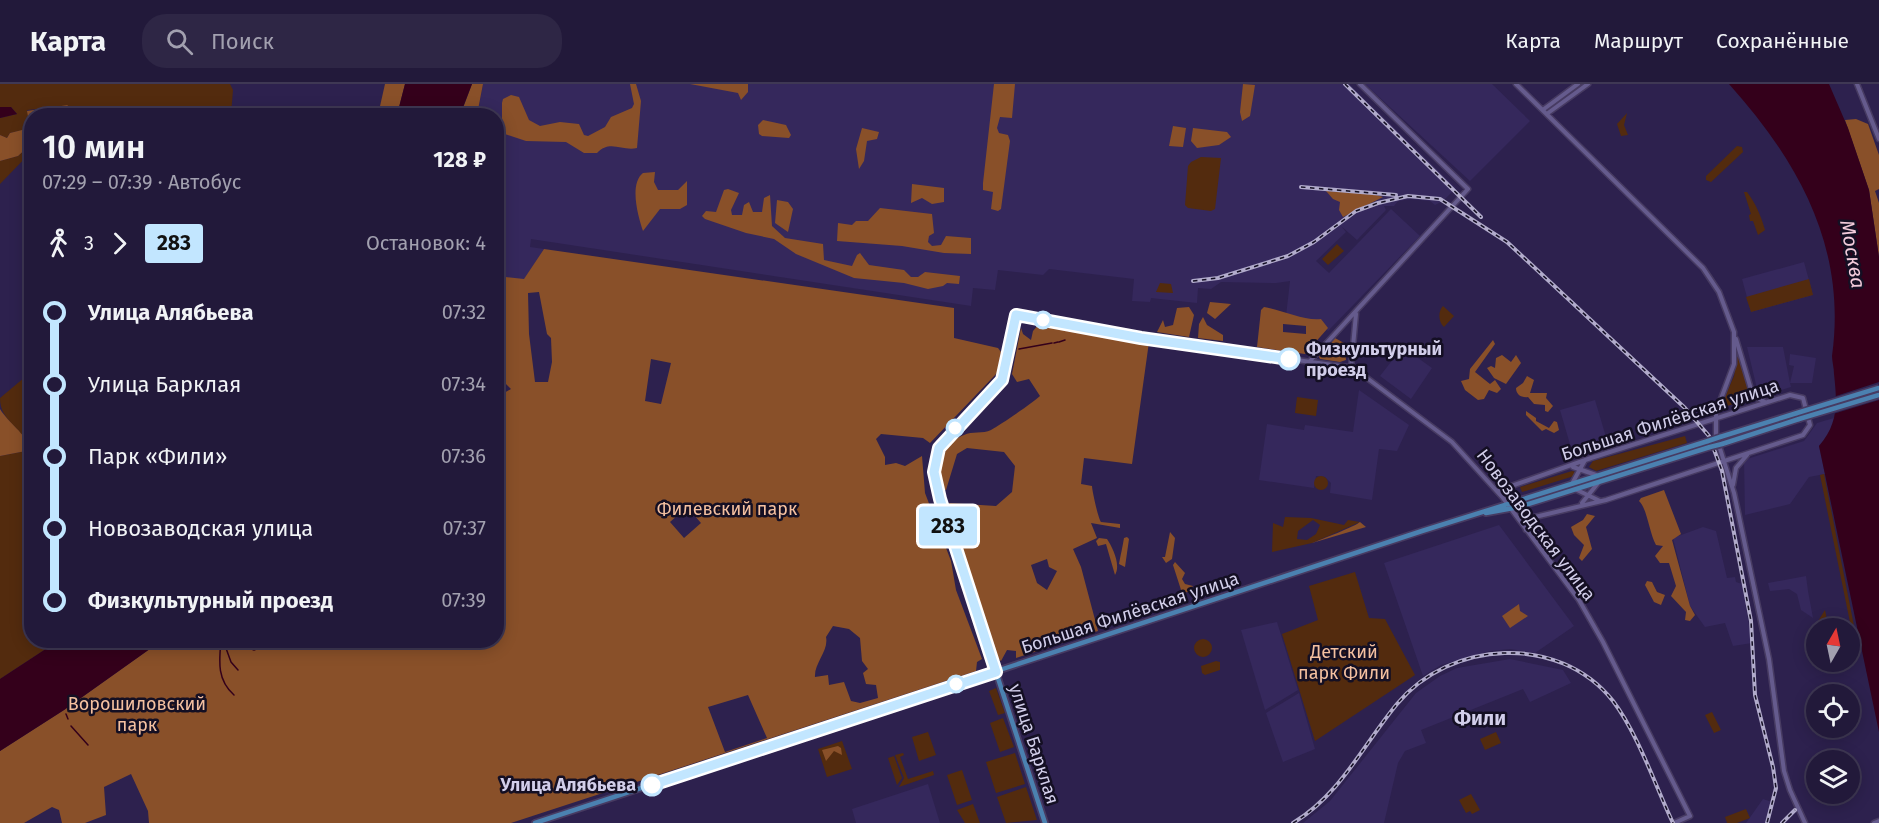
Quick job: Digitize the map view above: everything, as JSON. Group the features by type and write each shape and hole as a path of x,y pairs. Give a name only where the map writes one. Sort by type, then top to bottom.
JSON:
{"main road":[{"name":"Большая Филёвская улица","path":"1508,506 1572,483 1879,387"},
{"name":"Большая Филёвская улица","path":"535,823 1460,519 1574,490 1879,395"},
{"name":"улица Барклая","path":"996,672 1045,823"}],"street":[{"path":"1309,361 1356,313 1468,189 1360,84"},
{"path":"1516,84 1544,109 1702,268 1719,292 1734,332 1753,396 1769,402"},
{"path":"1544,109 1578,84"},
{"path":"1548,113 1588,84"},
{"path":"1857,84 1879,138"},
{"path":"1351,368 1356,313"},
{"name":"Новозаводская улица","path":"1016,315 1141,338 1351,368 1452,442 1497,491 1579,600 1603,642 1690,816 1674,823"},
{"name":"улица Барклая","path":"996,672 940,499 934,472 937,454 946,438 1002,380 1016,315"},
{"path":"1734,332 1734,364 1715,418 1716,436 1734,493 1769,659 1781,751 1790,790 1805,823"},
{"name":"Большая Филёвская улица","path":"1497,491 1588,459 1790,395 1803,398 1810,425 1803,435 1606,500 1582,504 1533,518 1526,530"},
{"path":"1734,493 1736,468 1750,453"},
{"path":"1572,483 1588,459"},
{"path":"1588,459 1585,465 1590,474"},
{"path":"1572,466 1590,474 1599,475"},
{"path":"1582,504 1601,481"},
{"path":"1595,486 1596,497 1606,500"},
{"path":"1574,490 1600,501"},
{"path":"1874,823 1879,821"}],"shaded area":[{"path":"483,84 1349,84 1456,188 1443,201 1435,205 1430,201 1411,199 1398,201 1394,206 1384,206 1386,210 1357,240 1341,226 1346,232 1316,261 1329,273 1391,209 1420,236 1328,331 1318,321 1286,316 1290,281 1221,282 1211,289 1198,288 1197,303 1151,298 1150,302 1132,301 1134,279 1049,269 1043,275 998,270 995,290 973,288 971,306 531,239 530,247 544,249 524,280 504,277 504,108 478,108"},
{"path":"1365,84 1492,84 1530,121 1470,181"},
{"path":"1804,262 1813,295 1751,312 1742,279"},
{"path":"1747,347 1783,347 1791,387 1759,397"},
{"path":"1411,353 1432,368 1411,399 1380,376 1394,358"},
{"path":"1790,354 1816,358 1812,383 1790,383 1794,366 1789,365"},
{"path":"1359,390 1409,425 1397,451 1379,449 1372,500 1330,493 1331,483 1325,477 1316,476 1314,488 1259,480 1267,424 1304,430 1305,425 1353,432"},
{"path":"1595,400 1609,447 1574,458 1560,410"},
{"path":"1834,418 1829,434 1819,446 1825,474 1809,477 1790,504 1745,515 1744,460 1804,441 1817,423"},
{"path":"1499,525 1574,626 1535,653 1510,649 1490,651 1441,665 1423,676 1384,563"},
{"path":"1703,527 1716,531 1727,578 1735,577 1736,582 1742,584 1752,643 1733,646 1725,623 1705,627 1690,606 1673,538"},
{"path":"1806,576 1813,618 1801,610 1797,594 1789,589 1770,591 1768,583"},
{"path":"1277,622 1298,690 1265,710 1241,630"},
{"path":"1510,659 1563,670 1571,683 1530,702 1523,689 1421,730 1426,743 1405,751 1398,763 1384,823 1303,823 1330,801 1416,693 1440,676 1457,668"},
{"path":"1299,693 1315,749 1283,762 1266,713"},
{"path":"928,784 940,823 856,823 852,809"},
{"path":"1763,799 1772,802 1765,823 1746,823"}],"green space":[{"path":"0,84 230,84 233,90 232,108 66,108 67,106 24,108 24,130 10,133 7,138 0,135 0,118 17,114 11,107 0,107"},
{"path":"385,84 405,84 399,108 380,108"},
{"path":"472,84 483,84 478,108 463,108"},
{"path":"630,84 636,84 641,101 637,148 612,146 597,153 584,153 566,142 526,141 504,134 502,103 503,99 511,95 519,97 529,120 540,126 560,122 579,124 584,135 588,136 605,127 611,117 632,108 634,104"},
{"path":"690,84 748,84 748,92 741,100 738,93"},
{"path":"994,84 1015,84 1012,118 1000,117 997,128 999,133 1008,135 1010,141 1001,209 998,211 991,209 993,192 983,190"},
{"path":"1243,84 1255,85 1250,116 1242,121 1240,112"},
{"path":"68,105 66,108 48,108"},
{"path":"1627,113 1624,125 1628,135 1621,136 1617,124"},
{"path":"1856,119 1868,124 1879,155 1879,189 1875,191 1879,203 1879,257 1869,190 1845,120"},
{"path":"763,120 786,125 791,135 789,138 762,136 759,134 758,125"},
{"path":"1173,126 1186,128 1183,147 1169,146"},
{"path":"862,128 879,132 877,139 867,141 864,161 859,169 856,149"},
{"path":"1193,128 1227,132 1231,137 1219,145 1197,148 1191,141"},
{"path":"24,130 24,150 18,156 0,161 0,135 7,138 10,133"},
{"path":"1737,146 1742,147 1743,152 1711,182 1706,180 1706,176"},
{"path":"24,150 24,159 0,184 0,161 18,156"},
{"path":"1201,157 1221,158 1215,209 1211,211 1188,208 1185,205 1188,166"},
{"path":"655,172 654,182 658,190 678,190 687,181 687,205 680,209 660,209 643,231 636,200 636,185 643,173"},
{"path":"912,184 944,188 944,202 932,204 922,198 911,203"},
{"path":"724,190 739,193 731,210 732,215 742,215 744,205 749,202 753,212 762,212 764,198 770,195 772,226 785,238 823,244 824,260 852,266 860,253 869,265 904,270 911,277 918,277 925,272 960,276 959,284 947,283 928,289 904,283 854,278 796,254 774,239 746,233 705,219 702,216 706,211 716,212"},
{"path":"1326,191 1370,193 1383,197 1343,217 1339,210 1340,202 1333,199"},
{"path":"1744,192 1747,192 1758,210 1765,230 1758,235 1753,221 1750,221 1749,215 1751,214"},
{"path":"777,200 788,202 793,209 788,232 775,223"},
{"path":"880,208 932,214 934,233 929,236 928,242 932,246 941,245 946,236 971,238 971,254 837,241 838,223 852,225 856,221 868,221"},
{"path":"1337,244 1344,251 1328,265 1322,259"},
{"name":"Филевский парк","path":"544,249 954,308 954,338 998,348 1001,352 997,373 930,443 923,438 881,434 876,439 885,457 885,465 896,463 905,466 922,456 925,493 951,561 956,590 982,659 977,662 976,671 511,823 149,823 148,811 131,774 104,787 106,815 85,823 62,823 59,810 52,807 24,823 0,823 0,751 64,710 151,648 504,648 504,393 511,389 504,382 504,277 524,279","holes":["539,292 547,334 551,338 552,362 548,382 535,382 529,334 528,293","651,359 671,363 661,404 645,401","687,507 701,523 684,538 670,522","833,626 849,629 860,638 862,661 868,669 863,673 866,684 876,685 878,698 860,703 851,701 844,682 829,685 828,675 815,677 824,652 826,637","748,695 767,738 725,752 708,707"]},
{"path":"1809,279 1813,295 1751,312 1746,297"},
{"path":"1160,283 1171,284 1173,293 1156,292"},
{"path":"1210,302 1231,304 1215,319 1207,313"},
{"path":"1443,306 1454,316 1444,327 1439,316"},
{"path":"1189,307 1194,315 1189,337 1157,332 1163,320 1165,327 1173,325 1177,308"},
{"path":"1264,307 1300,317 1321,319 1328,328 1305,354 1257,347 1261,310","holes":["1283,324 1306,326 1306,334 1283,332"]},
{"path":"1203,317 1207,325 1223,335 1223,341 1198,338 1199,324"},
{"path":"1039,324 1149,342 1132,464 1084,458 1081,484 1092,486 1101,522 1120,524 1120,528 1091,523 1097,538 1073,549 1081,567 1098,631 1016,658 1016,651 1007,650 1001,661 996,657 947,506 949,503 996,506 1012,492 1015,466 1004,452 967,448 957,454 946,490 941,489 939,473 946,450 957,439 967,434 991,430 1040,396 1029,379 1017,382 1012,374 1021,328 1023,334 1031,340 1033,331","holes":["1047,559 1049,567 1057,571 1047,590 1037,583 1031,565"]},
{"path":"1335,338 1344,343 1346,360 1340,362 1320,359 1323,350 1328,356 1339,354 1339,345 1329,342"},
{"path":"1493,340 1495,344 1475,372 1490,384 1495,380 1501,389 1497,393 1489,390 1484,399 1478,400 1465,390 1461,381 1469,379 1470,369"},
{"path":"1738,352 1751,399 1720,408 1734,376"},
{"path":"1502,355 1511,362 1516,355 1521,363 1506,384 1494,378 1487,368 1491,366 1495,368 1496,358"},
{"path":"1527,376 1534,380 1530,393 1547,393 1546,398 1553,406 1548,412 1545,411 1545,405 1534,404 1528,397 1518,394 1516,388"},
{"path":"24,378 24,438 7,419 0,398"},
{"path":"1297,397 1318,400 1316,416 1295,413"},
{"path":"0,409 24,437 24,451 0,456"},
{"path":"1526,411 1536,418 1536,421 1549,428 1554,421 1557,422 1559,430 1554,433 1546,429 1542,431 1526,415"},
{"path":"1685,436 1687,443 1596,471 1589,467 1593,461"},
{"path":"24,451 24,648 47,648 0,679 0,456"},
{"path":"1572,471 1576,472 1574,476 1522,492 1520,487"},
{"path":"1824,474 1852,618 1849,618 1820,475"},
{"path":"1318,476 1324,476 1328,483 1324,490 1318,490 1314,486 1314,480"},
{"path":"1664,490 1681,534 1672,540 1690,606 1695,615 1690,621 1685,620 1686,612 1671,596 1676,586 1669,563 1660,563 1655,556 1663,546 1656,545 1639,501 1641,498"},
{"path":"1587,514 1595,516 1586,527 1592,549 1582,561 1579,558 1584,545 1574,535 1571,527 1583,520"},
{"path":"1285,517 1311,518 1344,525 1348,520 1360,522 1312,543 1272,552 1273,523 1283,527","holes":["1313,520 1320,525 1316,534 1307,540 1297,539 1298,531"]},
{"path":"1360,522 1366,527 1312,543 1345,530"},
{"path":"1170,532 1175,538 1172,559 1166,563 1162,557 1165,557"},
{"path":"1099,538 1107,539 1114,552 1117,562 1115,575 1106,544 1098,546 1096,541"},
{"path":"1124,538 1129,539 1125,567 1119,564"},
{"path":"1175,562 1185,573 1182,579 1185,584 1193,586 1188,592 1182,593 1173,565"},
{"name":"Детский парк Фили","path":"1355,572 1369,618 1385,619 1415,675 1315,741 1282,634 1318,620 1309,586"},
{"path":"1647,581 1652,582 1657,592 1665,595 1661,605 1654,602 1645,585"},
{"path":"1519,604 1520,611 1528,616 1510,628 1502,616"},
{"path":"1825,610 1827,618 1820,618"},
{"path":"1199,639 1207,639 1212,644 1210,655 1199,657 1194,652 1194,644"},
{"path":"1216,661 1220,662 1220,670 1205,675 1202,673 1201,666"},
{"path":"996,688 1005,713 998,715 989,691"},
{"path":"1712,712 1721,730 1714,733 1705,715"},
{"path":"1003,718 1014,747 1000,752 990,723"},
{"path":"928,732 936,755 919,761 912,737"},
{"path":"1496,732 1501,743 1485,750 1480,739"},
{"path":"842,741 852,769 827,777 818,749"},
{"path":"838,746 841,748 842,755 834,751 826,761 822,750"},
{"path":"903,753 904,755 900,757 908,779 933,771 934,775 899,787 904,778 895,755"},
{"path":"1015,753 1025,784 996,793 986,762"},
{"path":"894,756 902,778 897,785 888,758"},
{"path":"962,770 972,800 957,805 947,775"},
{"path":"1026,787 1037,820 1006,823 997,797"},
{"path":"1471,794 1480,810 1472,814 1470,811 1466,813 1459,800"},
{"path":"973,804 980,823 965,823 957,810"},
{"path":"1746,809 1750,818 1737,823 1727,823 1725,817"}],"water":[{"path":"405,84 472,84 463,108 399,108"},
{"name":"Москва","path":"1729,84 1829,84 1848,128 1869,190 1879,257 1879,732 1860,641 1860,618 1855,618 1819,446 1830,429 1836,403 1832,356 1835,317 1832,279 1824,243 1812,209 1777,144"},
{"path":"0,107 11,107 17,114 0,118"},
{"path":"47,648 151,648 64,710 0,751 0,679"}],"pier":[{"path":"1879,382 1879,400 1833,414 1833,397"}],"waterway":[{"path":"1059,342 1065,340"},
{"path":"1054,343 1058,342"},
{"path":"1019,349 1052,343"},
{"path":"221,648 220,670 228,689 234,695"},
{"path":"226,648 231,662 238,670"},
{"path":"249,648 254,650 259,648"},
{"path":"66,714 68,719"},
{"path":"71,726 88,745"}],"railway":[{"path":"1345,84 1481,217"},
{"path":"1301,187 1396,195"},
{"path":"1193,281 1218,278 1288,256 1314,242 1356,211 1378,203 1408,196 1440,199 1507,242 1685,408 1709,436 1722,471 1751,621 1755,695 1776,788 1767,823"},
{"path":"1293,823 1310,812 1338,784 1397,704 1419,683 1446,667 1474,657 1505,653 1535,655 1564,664 1590,679 1613,701 1638,744 1673,823"},
{"path":"1782,823 1795,810"}],"bus line":[{"name":"283","path":"652,785 996,672 936,487 934,472 937,454 946,438 1002,380 1016,315 1141,338 1289,359"}],"place":[{"name":"Физкультурный проезд","path":"1289,359"},
{"name":"Улица Алябьева","path":"652,785"}],"district":[{"name":"Фили","path":"1480,718"}],"park label":[{"name":"Ворошиловский парк","path":"137,714"}]}
